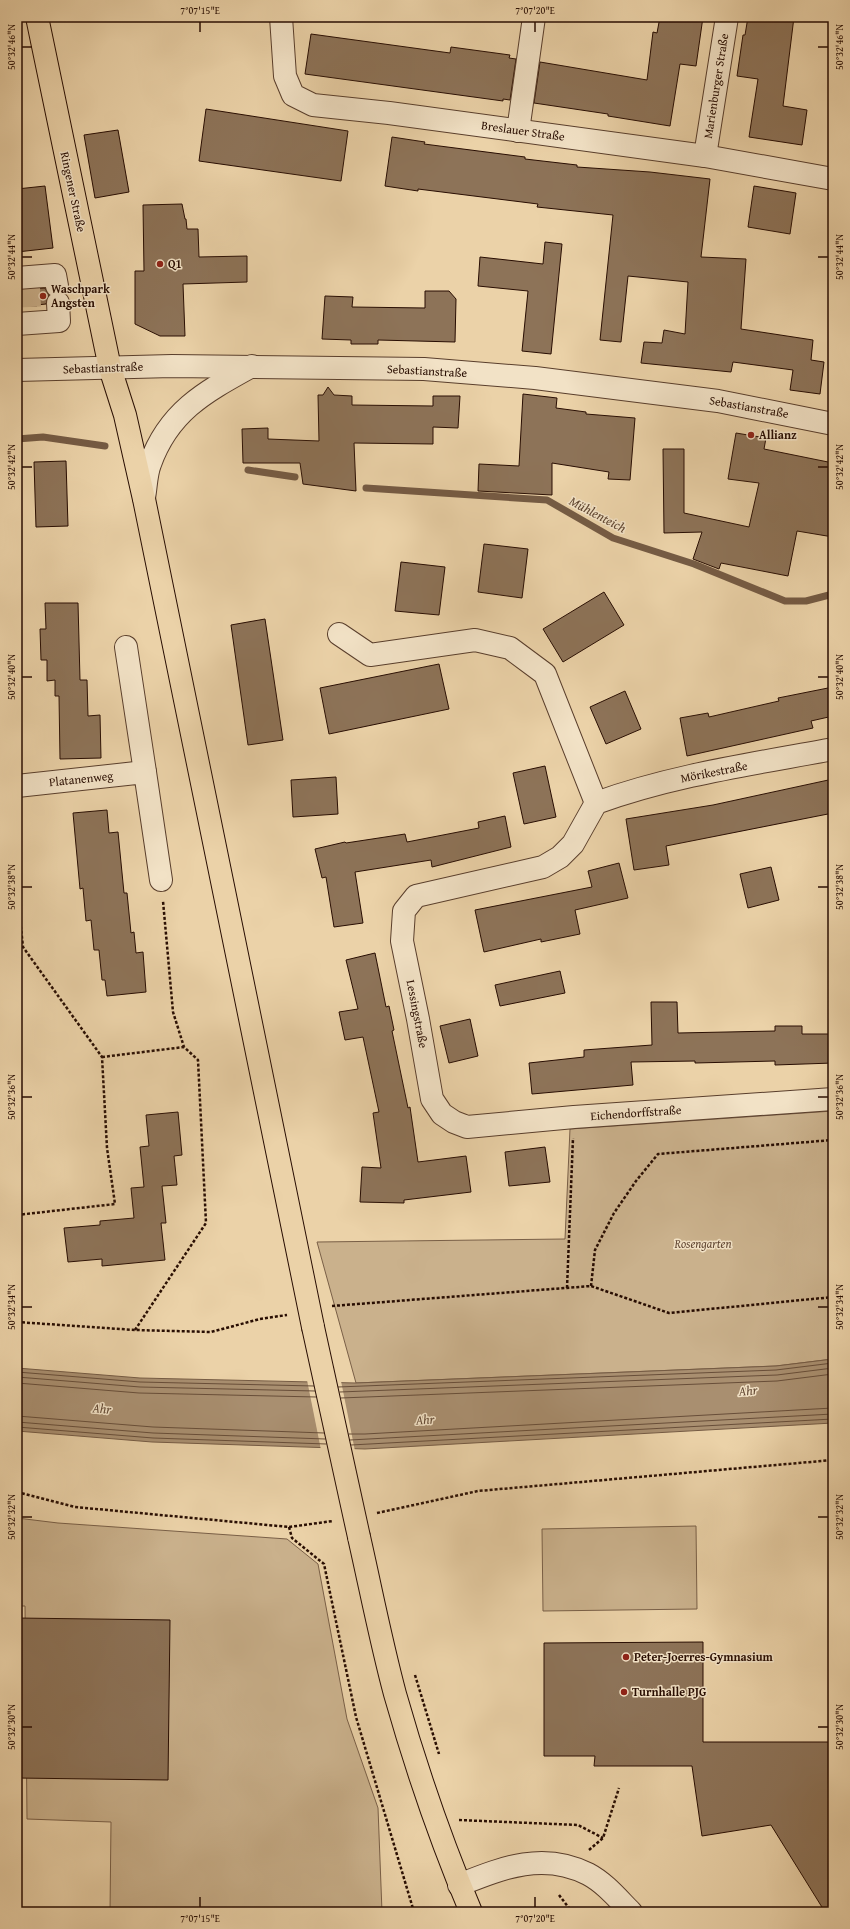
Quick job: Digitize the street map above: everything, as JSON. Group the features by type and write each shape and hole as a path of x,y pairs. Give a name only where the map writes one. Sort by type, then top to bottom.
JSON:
{"main road":[{"name":"Ringener Straße","path":"37,17 110,368 124,415 144,499 313,1327 359,1537 395,1694 417,1768 459,1885 471,1912"}],"street":[{"name":"Breslauer Straße","path":"281,17 285,76 293,95 313,105 705,156 833,179"},
{"path":"518,131 534,17"},
{"name":"Marienburger Straße","path":"705,156 727,17"},
{"path":"55,275 59,321 25,300 55,275"},
{"name":"Sebastianstraße","path":"17,370 172,366 424,369 535,378 718,401 833,424"},
{"path":"144,499 149,465 167,429 189,404 253,366"},
{"path":"339,634 370,655 475,640 510,648 545,674 596,803"},
{"path":"126,647 161,880"},
{"name":"Mörikestraße","path":"596,803 627,792 677,778 833,749"},
{"name":"Platanenweg","path":"17,786 145,772"},
{"name":"Lessingstraße","path":"442,1114 432,1100 418,1019 402,941 404,911 416,896 543,867 560,858 573,844 596,803"},
{"name":"Eichendorffstraße","path":"442,1114 454,1122 467,1127 574,1117 833,1099"},
{"path":"459,1885 505,1867 544,1862 566,1866 589,1874 610,1891 631,1912"}],"path":[{"path":"135,1330 206,1223 198,1060 184,1047 173,1012 161,880"},
{"path":"17,891 23,947 102,1058 107,1148 115,1204 17,1215"},
{"path":"102,1058 184,1047"},
{"path":"567,1288 574,1117"},
{"path":"591,1286 595,1250 614,1213 636,1181 658,1154 833,1140"},
{"path":"326,1307 591,1286 669,1313 833,1297"},
{"path":"17,1302 18,1322 135,1330 210,1332 260,1319 293,1314"},
{"path":"375,1514 478,1491 833,1460"},
{"path":"17,1492 75,1508 289,1527 335,1521"},
{"path":"289,1527 292,1538 324,1564 356,1717 414,1912"},
{"path":"413,1668 440,1759"},
{"path":"585,1853 603,1838 619,1788"},
{"path":"456,1813 458,1820 578,1826 603,1838"},
{"path":"559,1895 572,1912"}],"green space":[{"name":"Rosengarten","path":"833,1111 833,1359 776,1366 356,1383 317,1242 565,1239 570,1129"},
{"path":"17,1518 58,1523 287,1539 318,1564 347,1719 378,1808 382,1912 110,1912 111,1822 27,1819 25,1606 17,1606"},
{"path":"696,1526 697,1609 543,1611 542,1529"}],"water":[{"name":"Ahr","path":"833,1359 833,1423 365,1449 152,1442 17,1431 17,1368 140,1378 356,1383 776,1366"}],"pier":[{"path":"307,1380 341,1381 355,1451 321,1450"}],"building":[{"path":"660,17 703,17 696,66 680,64 670,126 608,116 608,114 534,103 540,62 647,80 653,32 657,33"},
{"path":"748,17 794,17 783,106 807,110 802,145 749,137 758,79 737,76 743,35 745,35"},
{"path":"311,34 450,53 451,47 510,55 509,58 516,59 510,100 503,99 503,101 305,74"},
{"path":"206,109 348,131 341,181 199,161"},
{"path":"118,130 129,192 95,198 84,135"},
{"path":"392,137 425,142 424,144 577,165 577,167 650,172 710,179 701,257 746,259 741,329 813,340 811,360 824,362 820,394 790,390 793,370 733,362 731,372 641,363 644,342 662,343 664,330 685,334 688,282 628,276 621,342 600,340 613,215 537,207 538,204 385,186"},
{"path":"45,186 53,248 17,252 17,189"},
{"path":"754,186 796,193 790,234 748,227"},
{"path":"182,204 187,229 198,229 199,257 247,256 247,282 183,284 185,336 160,336 135,324 135,271 144,271 143,205"},
{"path":"545,242 562,244 551,354 522,351 528,291 478,286 480,257 543,264"},
{"path":"45,288 49,295 46,304 37,306 17,306 17,290"},
{"path":"425,291 449,291 456,299 455,342 378,340 378,344 351,344 351,340 322,339 325,296 353,297 352,307 425,308"},
{"path":"328,387 334,395 352,396 352,405 433,406 433,396 460,396 458,428 433,427 433,444 354,443 356,491 303,484 300,463 243,463 242,429 268,428 268,439 319,441 318,395 323,395"},
{"path":"523,394 557,398 556,408 586,412 586,414 635,418 630,480 608,479 609,472 552,463 552,495 478,491 479,464 519,466"},
{"path":"736,433 766,438 764,449 833,463 833,537 797,531 788,576 721,563 719,569 693,559 702,532 664,533 663,449 684,449 684,513 749,527 759,483 728,479"},
{"path":"66,461 68,526 36,527 34,462"},
{"path":"484,544 528,549 522,598 478,592"},
{"path":"401,562 445,567 439,615 395,611"},
{"path":"604,592 624,625 563,662 543,629"},
{"path":"45,603 78,603 80,680 87,680 88,716 100,715 101,758 60,759 59,696 55,696 55,680 47,681 47,660 41,660 40,629 46,629"},
{"path":"265,619 283,740 248,745 231,625"},
{"path":"439,664 449,709 329,734 320,688"},
{"path":"833,687 833,716 811,721 813,728 687,756 680,718 708,713 709,717 779,701 778,698"},
{"path":"625,691 641,729 606,744 590,707"},
{"path":"545,766 556,817 524,824 513,773"},
{"path":"336,777 338,814 293,817 291,780"},
{"path":"833,779 833,813 666,846 669,865 634,870 626,819 713,805"},
{"path":"107,810 109,833 118,832 124,893 127,893 131,933 134,932 136,953 143,952 146,992 107,996 105,980 102,980 99,950 94,950 91,920 86,921 83,888 80,889 73,813"},
{"path":"505,816 511,847 432,867 431,860 355,872 363,923 334,927 326,877 322,878 315,849 345,842 405,834 407,842 479,828 478,822"},
{"path":"619,863 628,898 575,910 580,934 541,942 541,939 484,952 475,910 592,887 588,871"},
{"path":"771,867 779,900 748,908 740,874"},
{"path":"375,953 386,1007 389,1006 394,1030 392,1031 408,1108 410,1107 418,1162 466,1156 471,1192 404,1200 404,1203 360,1202 362,1167 381,1168 373,1113 379,1112 363,1037 345,1040 339,1012 358,1009 346,960"},
{"path":"560,971 565,993 500,1006 495,985"},
{"path":"651,1002 677,1002 678,1033 775,1031 775,1026 802,1026 802,1034 833,1034 833,1063 775,1065 775,1061 695,1063 695,1061 631,1062 633,1085 532,1094 529,1063 584,1057 584,1050 652,1045"},
{"path":"470,1019 478,1056 449,1063 440,1026"},
{"path":"178,1112 182,1155 174,1156 177,1185 162,1186 166,1223 161,1223 165,1260 102,1266 102,1259 68,1262 64,1228 100,1225 100,1221 134,1218 131,1188 144,1187 140,1147 149,1146 146,1115"},
{"path":"545,1147 550,1182 509,1186 505,1152"},
{"path":"17,1618 170,1620 168,1780 17,1778"},
{"path":"703,1642 703,1742 833,1742 833,1912 825,1912 771,1825 702,1836 692,1766 594,1766 595,1756 544,1756 544,1643"}],"waterway":[{"name":"Mühlenteich","path":"17,439 43,437 105,446"},
{"name":"Mühlenteich","path":"248,470 295,477"},
{"name":"Mühlenteich","path":"366,488 547,500 613,538 694,564 785,601 806,601 833,594"}],"tunnel":[{"path":"29,288 30,307"}],"place":[{"name":"Q1","path":"160,264"},
{"name":"Waschpark Angsten","path":"43,296"},
{"name":"Allianz","path":"751,435"},
{"name":"Peter-Joerres-Gymnasium","path":"626,1657"},
{"name":"Turnhalle PJG","path":"624,1692"}]}
